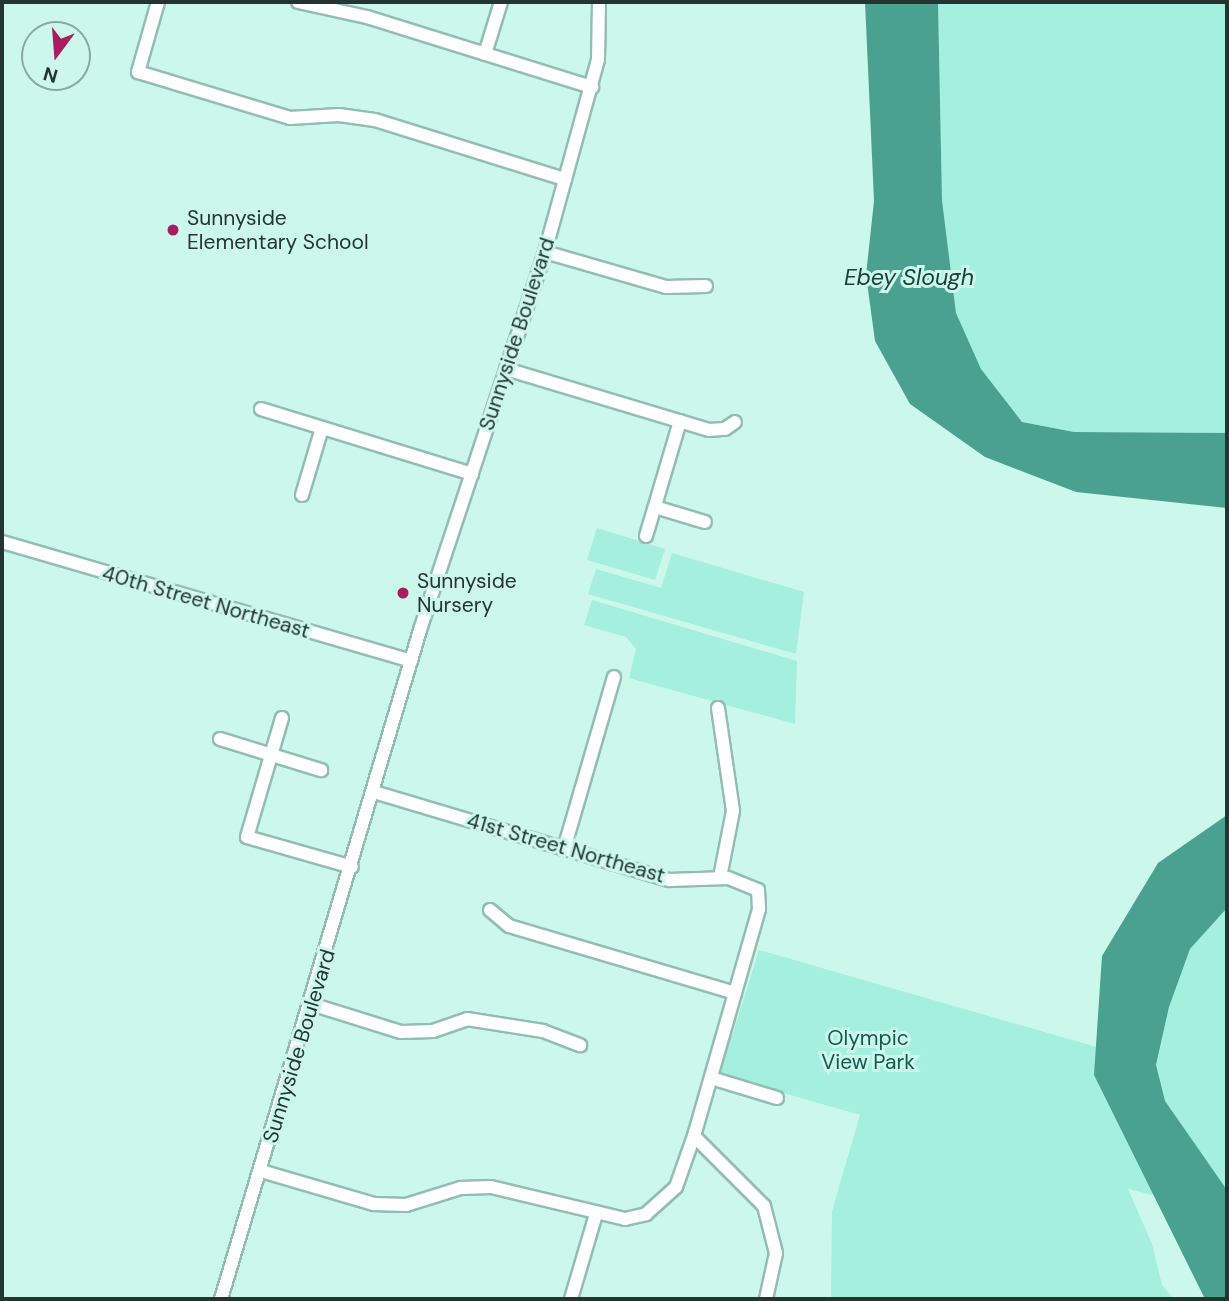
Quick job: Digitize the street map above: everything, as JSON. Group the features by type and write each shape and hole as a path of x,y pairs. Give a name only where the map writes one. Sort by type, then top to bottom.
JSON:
{"street":[{"path":"159,2 138,72 283,116 375,120 565,179"},
{"path":"298,2 351,8 592,87"},
{"path":"485,54 502,2"},
{"name":"Sunnyside Boulevard","path":"221,1299 352,867 411,661 545,252 592,87 600,40 599,2"},
{"path":"545,252 666,287 706,286"},
{"path":"506,369 709,430 725,429 735,422"},
{"path":"261,409 472,474"},
{"path":"646,536 680,421"},
{"path":"302,495 322,428"},
{"path":"655,507 705,522"},
{"name":"40th Street Northeast","path":"2,542 411,661"},
{"path":"564,849 614,677"},
{"path":"718,708 733,811 720,877"},
{"path":"282,718 247,837 352,867"},
{"path":"220,739 321,771"},
{"name":"41st Street Northeast","path":"374,792 669,880 720,877 758,890 762,897 736,993"},
{"path":"261,1171 373,1204 406,1205 461,1188 491,1187 625,1219 646,1214 676,1187 694,1136 736,993 509,926 490,910"},
{"path":"311,1004 401,1032 433,1031 467,1019 543,1031 580,1045"},
{"path":"711,1078 777,1098"},
{"path":"694,1136 764,1206 776,1253 766,1299"},
{"path":"571,1299 596,1214"}],"green space":[{"path":"938,2 1227,2 1227,433 1074,432 1022,422 981,369 956,313 942,199"},
{"path":"597,528 665,549 655,580 587,560"},
{"path":"672,553 804,592 796,654 588,594 596,569 661,588"},
{"path":"592,600 797,661 795,724 629,678 636,649 626,637 584,625"},
{"path":"1227,908 1227,1190 1164,1101 1156,1066 1169,1007 1190,949"},
{"name":"Olympic View Park","path":"759,950 1100,1048 1157,1196 1128,1189 1152,1244 1162,1285 1174,1299 831,1299 832,1211 860,1115 711,1072 722,1033 732,1036"}],"water":[{"name":"Ebey Slough","path":"865,2 938,2 942,200 956,313 981,369 1022,422 1074,432 1227,433 1227,508 1076,492 985,457 910,404 875,341 866,275 874,201"},
{"path":"1227,815 1227,908 1190,949 1169,1007 1156,1065 1165,1101 1227,1190 1227,1299 1205,1299 1094,1075 1102,956 1158,863"}],"place":[{"name":"Sunnyside Elementary School","path":"173,230"},
{"name":"Sunnyside Nursery","path":"403,593"}]}
